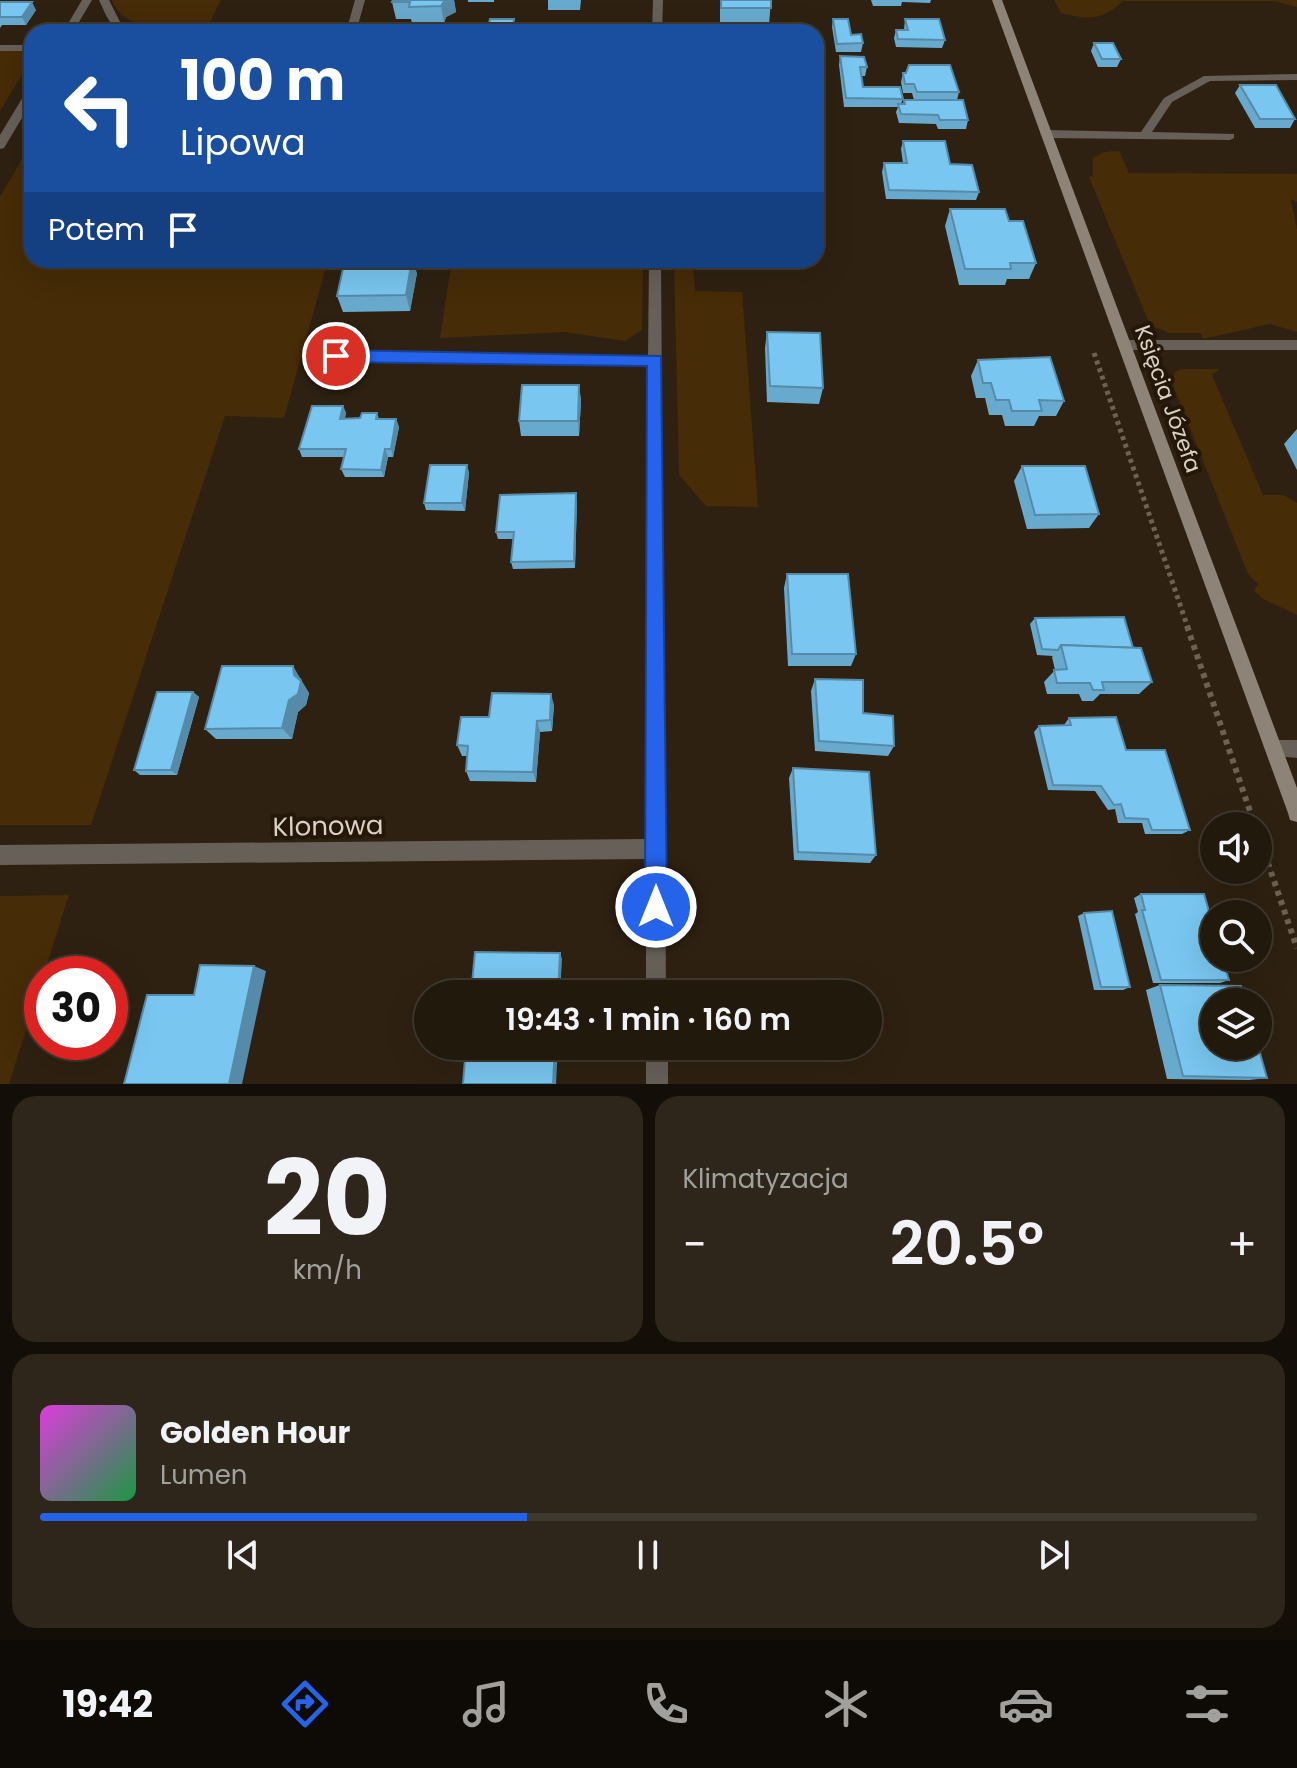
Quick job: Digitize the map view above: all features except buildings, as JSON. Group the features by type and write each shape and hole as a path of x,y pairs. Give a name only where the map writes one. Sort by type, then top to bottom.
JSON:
{"street":[{"path":"73,24 87,0"},
{"path":"104,0 116,24"},
{"path":"353,24 360,0"},
{"path":"657,24 658,0"},
{"name":"Księcia Józefa","path":"997,0 1297,813"},
{"path":"0,48 24,48"},
{"path":"1144,135 1168,100 1208,78 1297,77"},
{"path":"0,145 24,105"},
{"path":"1046,134 1230,136"},
{"path":"655,268 656,980"},
{"path":"1124,345 1297,345"},
{"path":"336,356 655,361"},
{"path":"1274,749 1297,749"},
{"name":"Klonowa","path":"0,855 656,849"},
{"path":"657,1060 657,1084"}],"path":[{"path":"1091,345 1250,812"},
{"path":"1272,875 1297,948"}],"shaded area":[{"path":"112,0 221,0 209,24 139,24 118,11"},
{"path":"1054,0 1297,0 1297,7 1274,1 1123,1 1108,12 1087,18 1061,13"},
{"path":"24,50 24,71 0,111 0,51"},
{"path":"1119,151 1129,173 1297,174 1297,202 1291,199 1297,229 1297,332 1270,324 1203,339 1200,333 1169,333 1150,325 1089,177 1093,176 1093,158 1104,152"},
{"path":"24,156 24,268 326,268 284,418 225,416 91,825 0,825 0,197"},
{"path":"451,268 643,268 642,330 625,341 564,332 440,338"},
{"path":"674,268 694,268 695,291 742,292 758,507 706,506 679,475"},
{"path":"1181,369 1220,369 1212,375 1263,495 1283,495 1297,503 1297,615 1263,599 1254,591 1258,584 1248,574 1172,383 1175,372"},
{"path":"69,895 50,956 24,956 24,1037 9,1084 0,1084 0,896"}],"route":[{"path":"336,356 655,361 656,907"}]}
